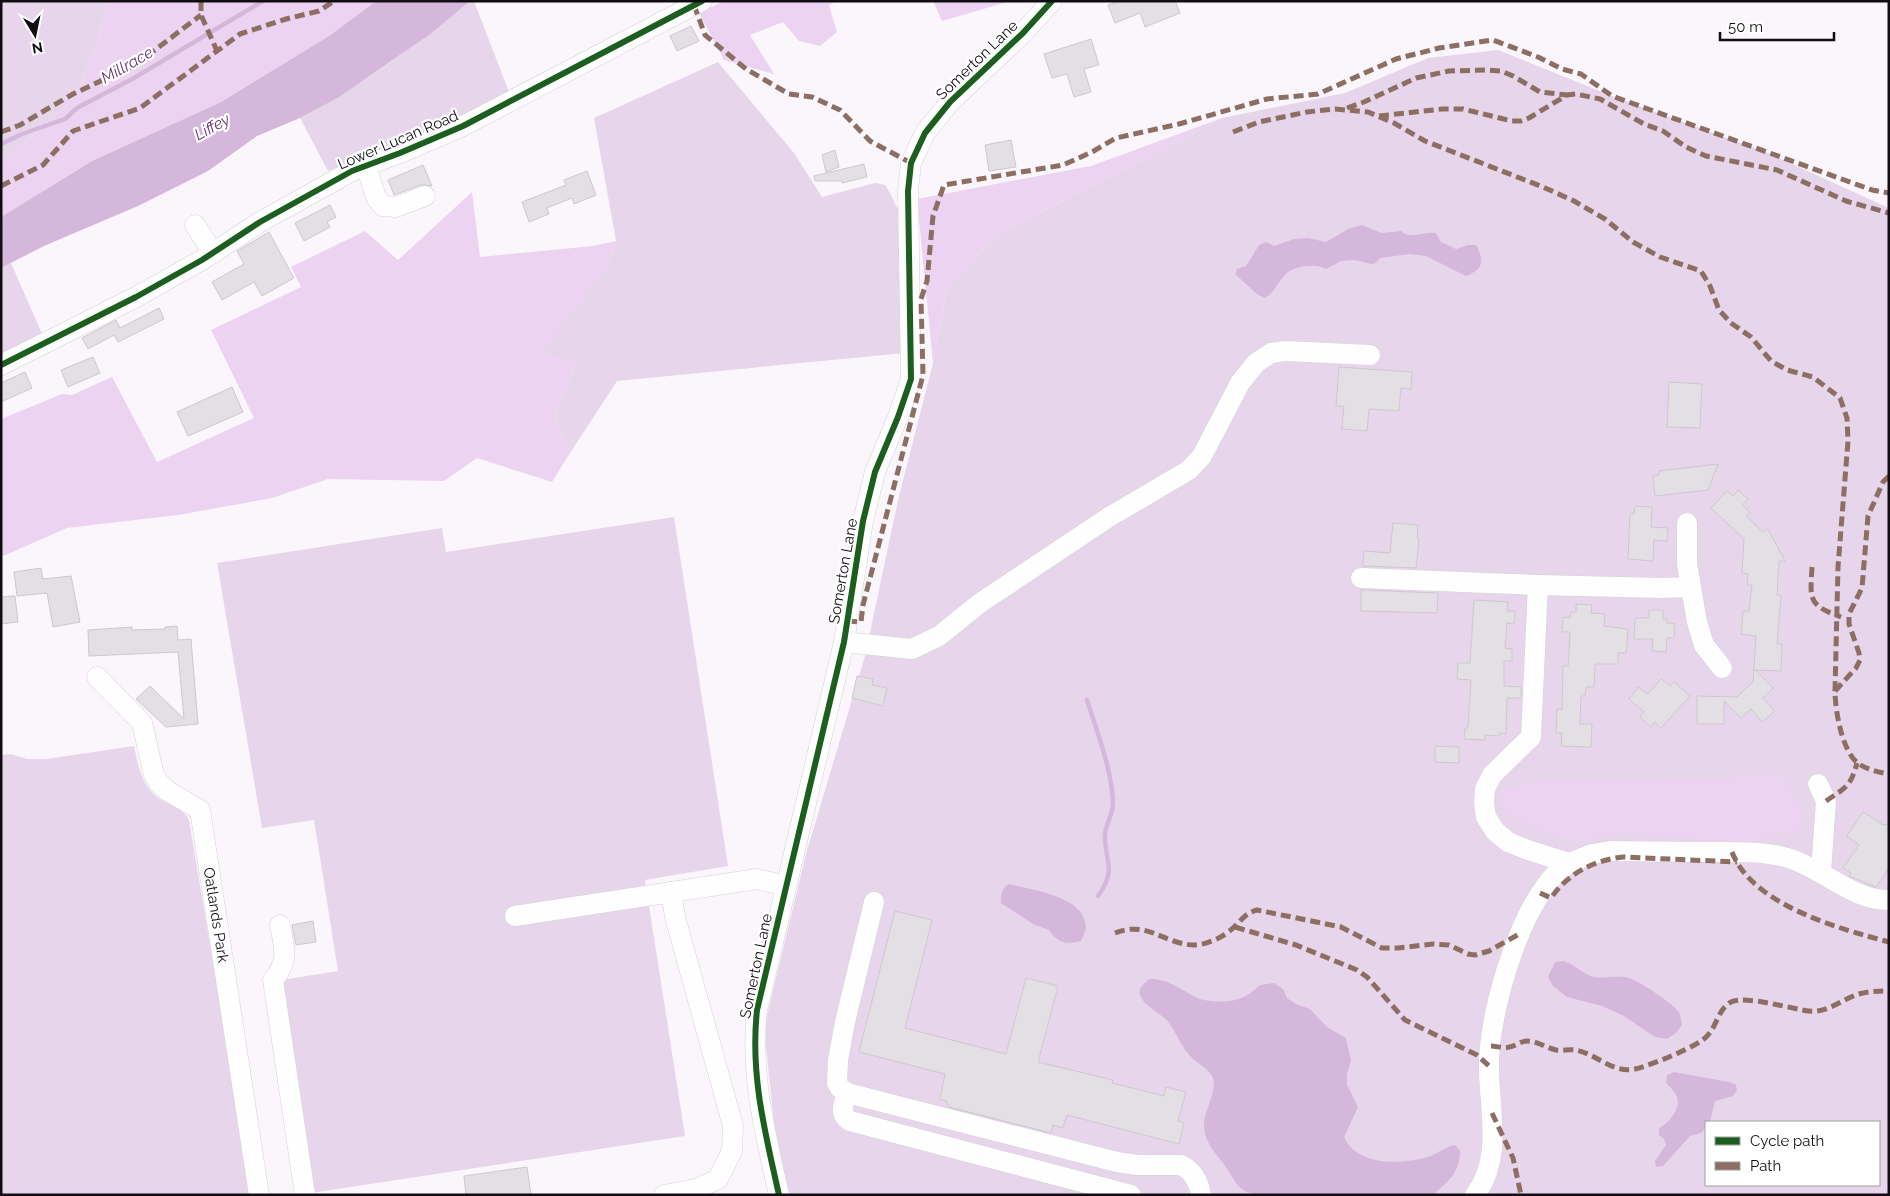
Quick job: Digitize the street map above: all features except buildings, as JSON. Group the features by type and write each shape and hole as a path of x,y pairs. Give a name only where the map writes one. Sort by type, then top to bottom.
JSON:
{"street":[{"name":"Lower Lucan Road","path":"1,365 136,297 213,253 260,222 352,171 463,126 702,1"},
{"name":"Somerton Lane","path":"779,1195 766,1144 755,1072 754,1039 757,1010 844,642 863,522 875,472 898,417 910,378 908,191 911,163 925,133 950,102 1023,33 1052,1"},
{"path":"366,166 376,197 383,206 396,207 425,196"},
{"path":"195,225 213,253"},
{"path":"844,642 912,649 939,636 980,602 1109,517 1189,470 1202,456 1240,383 1256,363 1271,353 1285,350 1370,355"},
{"path":"1688,523 1690,587 1697,622 1704,645 1722,668"},
{"path":"1361,578 1538,585 1690,587"},
{"path":"1538,585 1531,736 1492,775 1485,789 1484,803 1486,817 1495,831 1508,842 1569,863"},
{"name":"Oatlands Park","path":"97,677 142,723 154,774 159,783 168,791 200,810 259,1195"},
{"path":"1818,784 1826,801 1821,872"},
{"path":"1475,1195 1485,1176 1491,1153 1493,1133 1489,1058 1498,999 1524,923 1544,887 1554,875 1569,863 1592,854 1610,851 1732,852 1772,855 1788,858 1821,872 1861,895 1880,900 1889,900"},
{"path":"515,916 757,879 786,886"},
{"path":"664,1195 696,1189 705,1190 718,1179 732,1151 733,1126 675,917 671,892"},
{"path":"874,902 845,1022 838,1060 837,1083 840,1088 847,1093 1128,1164 1181,1164 1194,1176 1200,1186 1201,1195"},
{"path":"280,925 284,954 283,968 273,980 306,1195"},
{"path":"847,1093 842,1110 844,1116 850,1121 1131,1195"},
{"path":"1029,1168 1037,1140"}],"shaded area":[{"path":"1,1 107,1 97,43 75,97 15,151 1,159"},
{"path":"107,1 376,1 329,36 221,102 92,161 1,217 1,159 15,151 75,97 97,43"},
{"path":"470,1 474,1 509,92 416,140 328,171 300,118 388,64"},
{"path":"724,1 837,1 829,5 837,32 820,46 799,41 783,22 750,35 774,74 724,60 699,13"},
{"path":"933,1 1011,1 942,21"},
{"path":"1498,50 1612,96 1768,153 1889,208 1889,1195 788,1195 776,1142 764,1028 806,854 865,656 898,500 933,363 946,292 993,237 1222,118 1345,93 1428,58"},
{"path":"718,62 794,153 822,197 875,183 885,185 899,211 904,353 617,381 570,453 555,416 575,365 541,352 606,268 616,241 594,118"},
{"path":"1222,118 993,237 946,292 933,363 917,199 1091,166"},
{"path":"472,192 480,257 593,246 616,241 606,268 542,352 575,365 555,416 570,453 552,482 477,458 444,481 328,479 272,498 178,515 67,528 1,557 1,419 62,394 72,395 112,377 157,462 254,418 211,330 301,287 291,267 365,231 398,260"},
{"path":"11,263 43,336 1,356 1,268"},
{"path":"674,517 728,866 645,880 685,1136 311,1193 282,980 338,971 314,820 262,828 217,563 442,528 446,552"},
{"path":"134,746 139,768 149,788 160,799 180,810 189,820 252,1195 1,1195 1,755 11,754 27,759 46,759"},
{"path":"1778,777 1790,780 1790,792 1804,812 1797,830 1745,842 1618,832 1572,842 1507,815 1498,787 1523,786 1529,781"}],"water":[{"name":"Liffey","path":"376,1 470,1 429,35 339,97 300,118 257,136 208,171 138,206 44,246 1,268 1,217 92,161 221,102 329,36"},
{"path":"1362,225 1382,233 1401,231 1408,235 1413,235 1436,233 1441,242 1456,249 1468,245 1476,245 1481,256 1481,264 1476,271 1466,276 1426,256 1410,254 1380,258 1376,263 1371,264 1355,260 1341,261 1326,269 1317,266 1306,266 1287,273 1265,298 1258,295 1235,274 1237,269 1246,266 1259,245 1266,242 1274,246 1294,239 1308,238 1326,242 1348,229"},
{"path":"1009,884 1055,896 1067,901 1076,908 1083,916 1086,926 1081,941 1063,942 1055,938 1049,930 1033,924 1001,903 1004,887"},
{"path":"1563,961 1594,977 1625,977 1640,983 1662,997 1677,1010 1681,1017 1682,1025 1676,1033 1667,1039 1655,1037 1624,1016 1602,1006 1567,997 1553,986 1548,977 1555,962"},
{"path":"1150,979 1157,979 1168,983 1199,999 1218,1002 1231,1001 1243,997 1260,985 1274,983 1283,989 1287,998 1296,1004 1310,1009 1327,1027 1346,1038 1351,1061 1347,1074 1347,1085 1358,1107 1344,1137 1350,1147 1369,1158 1393,1162 1417,1160 1455,1145 1460,1151 1458,1165 1452,1176 1433,1195 1263,1195 1249,1193 1242,1189 1212,1149 1204,1131 1205,1119 1213,1093 1214,1081 1212,1076 1188,1054 1165,1018 1141,998 1142,986"},
{"path":"1674,1072 1729,1082 1736,1085 1737,1090 1733,1096 1715,1101 1710,1121 1705,1121 1705,1128 1701,1133 1690,1136 1663,1166 1656,1167 1655,1161 1666,1145 1664,1139 1659,1135 1659,1128 1667,1123 1676,1111 1678,1102 1676,1095 1666,1083 1667,1075"}],"waterway":[{"name":"Millrace","path":"1,144 22,134 65,119 77,108 134,78 263,1"},
{"path":"1087,700 1107,763 1113,801 1105,834 1109,871 1098,896"}],"marked path":[{"path":"201,1 201,15 217,51"},
{"path":"1,186 43,165 73,131 140,108 240,34 286,19 319,11 334,1"},
{"path":"694,5 705,35 746,69 789,94 812,97 840,110 870,141 911,163"},
{"path":"1,132 20,125 73,94 135,65 201,15"},
{"path":"847,621 861,622 863,605 923,375 921,299 927,281 933,216 944,185 1063,165 1092,152 1116,138 1179,124 1267,99 1318,94 1396,59 1439,48 1493,40 1538,57 1562,69 1581,74 1612,96 1872,190 1889,193"},
{"path":"1347,108 1416,78 1449,71 1501,71 1540,92 1567,95"},
{"path":"1379,116 1442,109 1463,109 1512,121 1521,121 1567,95 1576,94 1600,99 1644,124 1663,131 1686,147 1706,156 1777,170 1846,201 1889,213"},
{"path":"1233,132 1259,122 1307,112 1335,109 1368,112 1394,123 1425,141 1543,187 1574,201 1605,219 1633,242 1660,257 1701,271 1710,286 1719,310 1731,323 1751,337 1771,361 1787,370 1813,377 1840,398 1847,418 1848,441 1838,567 1835,691"},
{"path":"1889,476 1883,482 1868,516 1862,588 1849,614 1849,624 1860,660 1856,668 1835,691 1836,708 1841,730 1844,741 1853,758 1866,768 1889,774"},
{"path":"1812,567 1811,587 1813,600 1822,609 1841,617"},
{"path":"1826,801 1846,786 1852,778 1857,763"},
{"path":"1732,852 1742,871 1758,887 1778,900 1823,922 1889,942"},
{"path":"1540,893 1551,898 1557,889 1573,875 1602,861 1623,857 1737,862"},
{"path":"1115,933 1137,929 1183,944 1199,945 1225,934 1247,915 1257,910 1341,927 1382,948 1433,944 1449,945 1468,954 1475,955 1489,951 1521,933"},
{"path":"1235,927 1296,945 1357,970 1367,977 1405,1020 1477,1055 1489,1066"},
{"path":"1491,1046 1507,1048 1525,1041 1531,1041 1556,1050 1583,1052 1619,1069 1635,1069 1673,1055 1702,1040 1710,1032 1723,1009 1731,1002 1738,1000 1757,1001 1801,1010 1816,1011 1829,1008 1859,994 1889,991"},
{"path":"1492,1113 1513,1158 1521,1195"}],"cycle path":[{"path":"1,365 136,297 202,260 260,222 352,171 463,126 702,1"},
{"path":"779,1195 764,1126 757,1080 755,1034 757,1010 844,642 863,521 875,472 898,417 911,379 908,191 911,163 925,133 950,102 1023,33 1052,1"}]}
